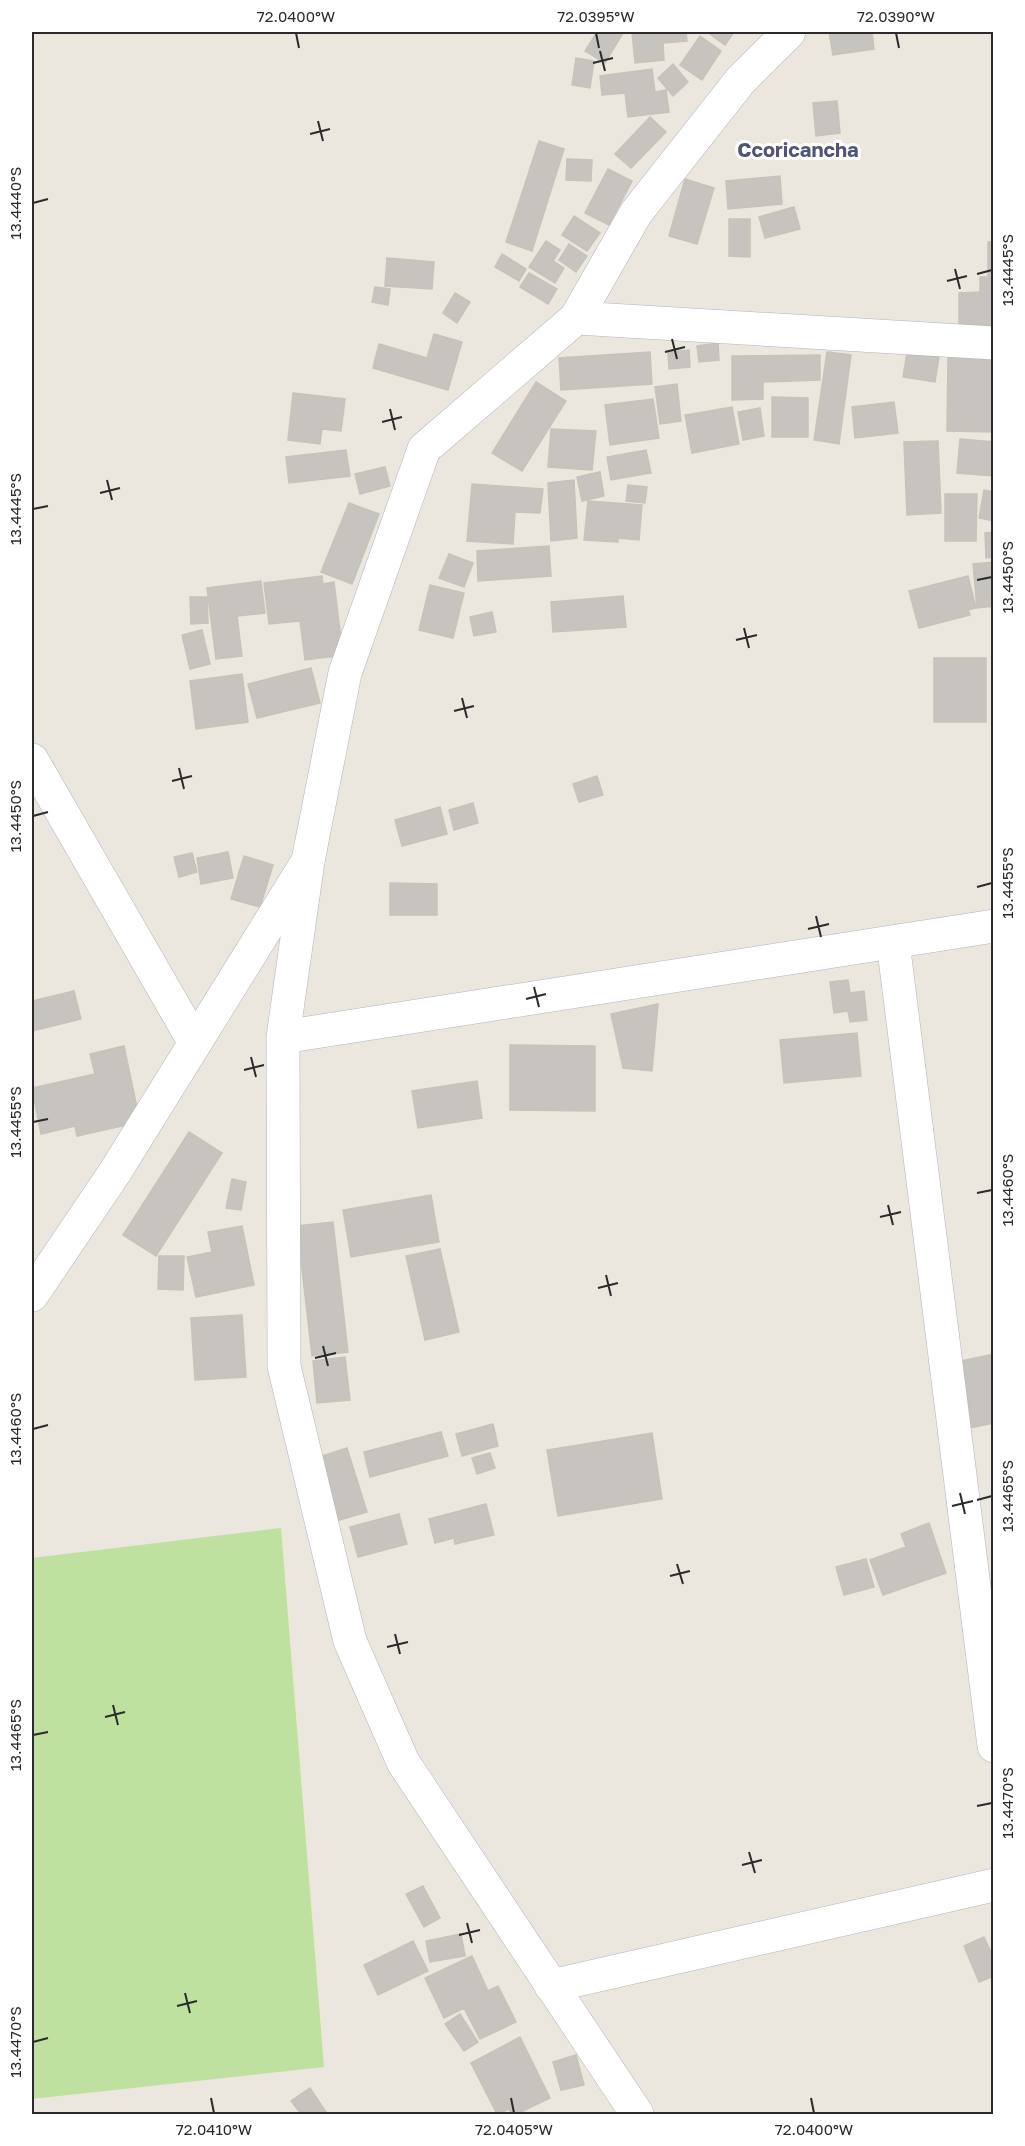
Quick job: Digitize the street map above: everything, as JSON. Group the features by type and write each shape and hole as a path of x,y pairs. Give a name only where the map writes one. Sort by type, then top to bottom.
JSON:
{"street":[{"path":"637,2115 403,1762 350,1641 284,1366 283,1037 308,861 345,673 424,448 576,318 636,213 740,81 789,32"},
{"path":"576,318 993,343"},
{"path":"32,760 195,1043"},
{"path":"32,1295 115,1172 308,861"},
{"path":"283,1037 993,926"},
{"path":"893,942 993,1746"},
{"path":"551,1986 993,1885"}],"green space":[{"path":"281,1528 324,2067 32,2099 32,1558"}],"building":[{"path":"597,32 623,33 605,63 585,51"},
{"path":"632,32 686,32 687,41 663,43 664,60 635,63"},
{"path":"707,32 734,32 725,45"},
{"path":"829,32 872,32 874,49 833,55"},
{"path":"700,36 721,51 702,80 680,65"},
{"path":"576,58 594,61 590,88 572,85"},
{"path":"673,64 688,82 673,96 658,78"},
{"path":"652,69 655,92 666,90 669,112 628,117 625,93 602,95 600,76"},
{"path":"837,101 840,133 816,136 813,103"},
{"path":"650,117 666,132 631,168 615,154"},
{"path":"539,141 564,149 532,251 506,242"},
{"path":"567,159 592,160 591,181 566,180"},
{"path":"608,169 632,181 609,225 585,213"},
{"path":"780,176 782,204 728,209 726,181"},
{"path":"685,179 714,188 697,244 669,236"},
{"path":"794,207 800,229 765,238 759,217"},
{"path":"574,216 600,233 587,251 562,235"},
{"path":"729,219 750,219 750,257 729,256"},
{"path":"546,241 560,250 553,261 564,268 555,283 529,267"},
{"path":"988,242 994,242 994,326 959,327 959,293 980,292 980,277 988,277"},
{"path":"569,244 587,256 576,272 559,260"},
{"path":"502,254 526,269 519,281 495,267"},
{"path":"387,258 434,262 432,289 385,286"},
{"path":"529,273 557,289 548,304 520,287"},
{"path":"375,287 390,289 388,305 372,302"},
{"path":"455,293 470,302 457,323 443,313"},
{"path":"434,334 462,342 448,390 373,368 379,344 427,358"},
{"path":"718,343 719,360 699,362 697,346"},
{"path":"689,350 690,367 669,369 668,352"},
{"path":"650,352 652,384 561,390 559,358"},
{"path":"827,352 851,355 839,444 814,440"},
{"path":"907,353 939,357 935,382 903,377"},
{"path":"820,355 820,380 763,382 763,399 732,400 732,356"},
{"path":"994,356 994,432 947,431 948,357"},
{"path":"536,382 566,401 522,471 492,453"},
{"path":"677,384 681,421 660,424 655,387"},
{"path":"293,393 345,399 341,431 322,429 320,444 288,440"},
{"path":"772,397 808,398 808,437 772,437"},
{"path":"653,399 659,438 610,445 605,405"},
{"path":"894,402 898,433 855,438 852,407"},
{"path":"732,407 739,444 692,453 685,415"},
{"path":"760,408 764,436 743,440 738,412"},
{"path":"551,429 596,431 592,470 548,467"},
{"path":"960,439 994,442 994,476 957,473"},
{"path":"938,441 941,513 907,515 904,442"},
{"path":"346,450 350,476 289,483 286,457"},
{"path":"646,450 651,473 611,480 607,457"},
{"path":"385,467 390,486 360,494 355,474"},
{"path":"600,472 604,496 582,501 577,477"},
{"path":"574,480 577,538 551,541 548,483"},
{"path":"472,484 543,489 540,513 515,512 513,544 467,541"},
{"path":"628,485 647,487 645,503 626,501"},
{"path":"984,490 994,492 994,521 979,518"},
{"path":"945,494 977,494 976,541 945,541"},
{"path":"588,501 642,505 639,540 618,538 618,542 584,540"},
{"path":"349,503 379,514 352,584 321,572"},
{"path":"994,532 994,557 986,558 985,533"},
{"path":"549,546 551,576 478,581 477,551"},
{"path":"449,554 473,563 464,587 439,578"},
{"path":"994,562 994,606 977,608 973,564"},
{"path":"322,576 323,584 334,582 343,655 305,660 300,621 269,624 264,583"},
{"path":"968,576 976,608 968,610 970,615 919,628 909,591"},
{"path":"261,581 265,613 237,616 242,656 216,659 207,588"},
{"path":"430,585 464,593 453,638 419,630"},
{"path":"623,596 626,627 553,632 551,602"},
{"path":"190,597 207,597 208,623 191,624"},
{"path":"492,612 496,632 474,636 470,617"},
{"path":"202,630 210,664 190,669 182,635"},
{"path":"934,658 986,658 986,722 934,722"},
{"path":"311,668 320,703 257,718 248,684"},
{"path":"242,674 248,722 196,729 190,681"},
{"path":"597,776 603,795 579,802 573,784"},
{"path":"473,803 478,823 454,830 449,810"},
{"path":"440,807 447,834 402,846 395,820"},
{"path":"228,852 233,878 201,884 197,858"},
{"path":"192,853 197,872 179,877 174,857"},
{"path":"244,856 273,865 260,907 231,899"},
{"path":"390,883 437,884 437,915 390,915"},
{"path":"848,980 850,993 864,991 867,1020 850,1022 848,1011 834,1013 830,982"},
{"path":"74,991 81,1019 32,1031 32,1001"},
{"path":"658,1004 652,1071 623,1068 611,1014"},
{"path":"857,1033 861,1076 784,1083 780,1040"},
{"path":"510,1045 595,1046 595,1111 510,1110"},
{"path":"124,1046 140,1122 77,1136 75,1126 41,1134 32,1088 95,1074 90,1054"},
{"path":"477,1081 482,1118 418,1128 412,1091"},
{"path":"189,1132 222,1153 156,1256 123,1235"},
{"path":"232,1179 246,1182 241,1210 226,1208"},
{"path":"431,1195 439,1242 351,1257 343,1210"},
{"path":"333,1222 348,1352 312,1356 297,1226"},
{"path":"242,1226 254,1285 196,1297 187,1257 212,1252 208,1232"},
{"path":"440,1249 459,1332 425,1340 406,1256"},
{"path":"159,1256 184,1256 183,1290 158,1289"},
{"path":"242,1315 246,1377 195,1380 191,1318"},
{"path":"990,1355 994,1371 994,1423 969,1428 956,1362"},
{"path":"345,1357 350,1400 317,1403 313,1361"},
{"path":"493,1424 498,1446 462,1456 456,1434"},
{"path":"441,1432 448,1456 370,1477 364,1452"},
{"path":"652,1433 662,1499 558,1516 547,1450"},
{"path":"347,1448 367,1512 336,1521 316,1458"},
{"path":"490,1453 495,1468 477,1474 472,1458"},
{"path":"486,1504 494,1535 455,1544 454,1538 435,1543 429,1519"},
{"path":"399,1514 407,1544 358,1557 350,1527"},
{"path":"929,1523 946,1573 883,1595 870,1560 906,1547 901,1534"},
{"path":"866,1559 874,1587 844,1595 836,1567"},
{"path":"423,1886 440,1918 424,1927 406,1894"},
{"path":"461,1934 465,1956 430,1962 426,1941"},
{"path":"984,1937 994,1959 994,1976 979,1982 964,1946"},
{"path":"413,1941 428,1971 378,1995 364,1965"},
{"path":"472,1956 488,1991 498,1986 516,2022 480,2039 464,2008 444,2018 425,1978"},
{"path":"460,2014 478,2042 464,2051 445,2024"},
{"path":"520,2037 550,2098 517,2114 512,2114 509,2109 497,2114 471,2063"},
{"path":"576,2055 584,2085 561,2090 553,2062"},
{"path":"310,2088 326,2112 323,2114 301,2114 291,2101"}],"district":[{"name":"Ccoricancha","path":"798,150"}]}
